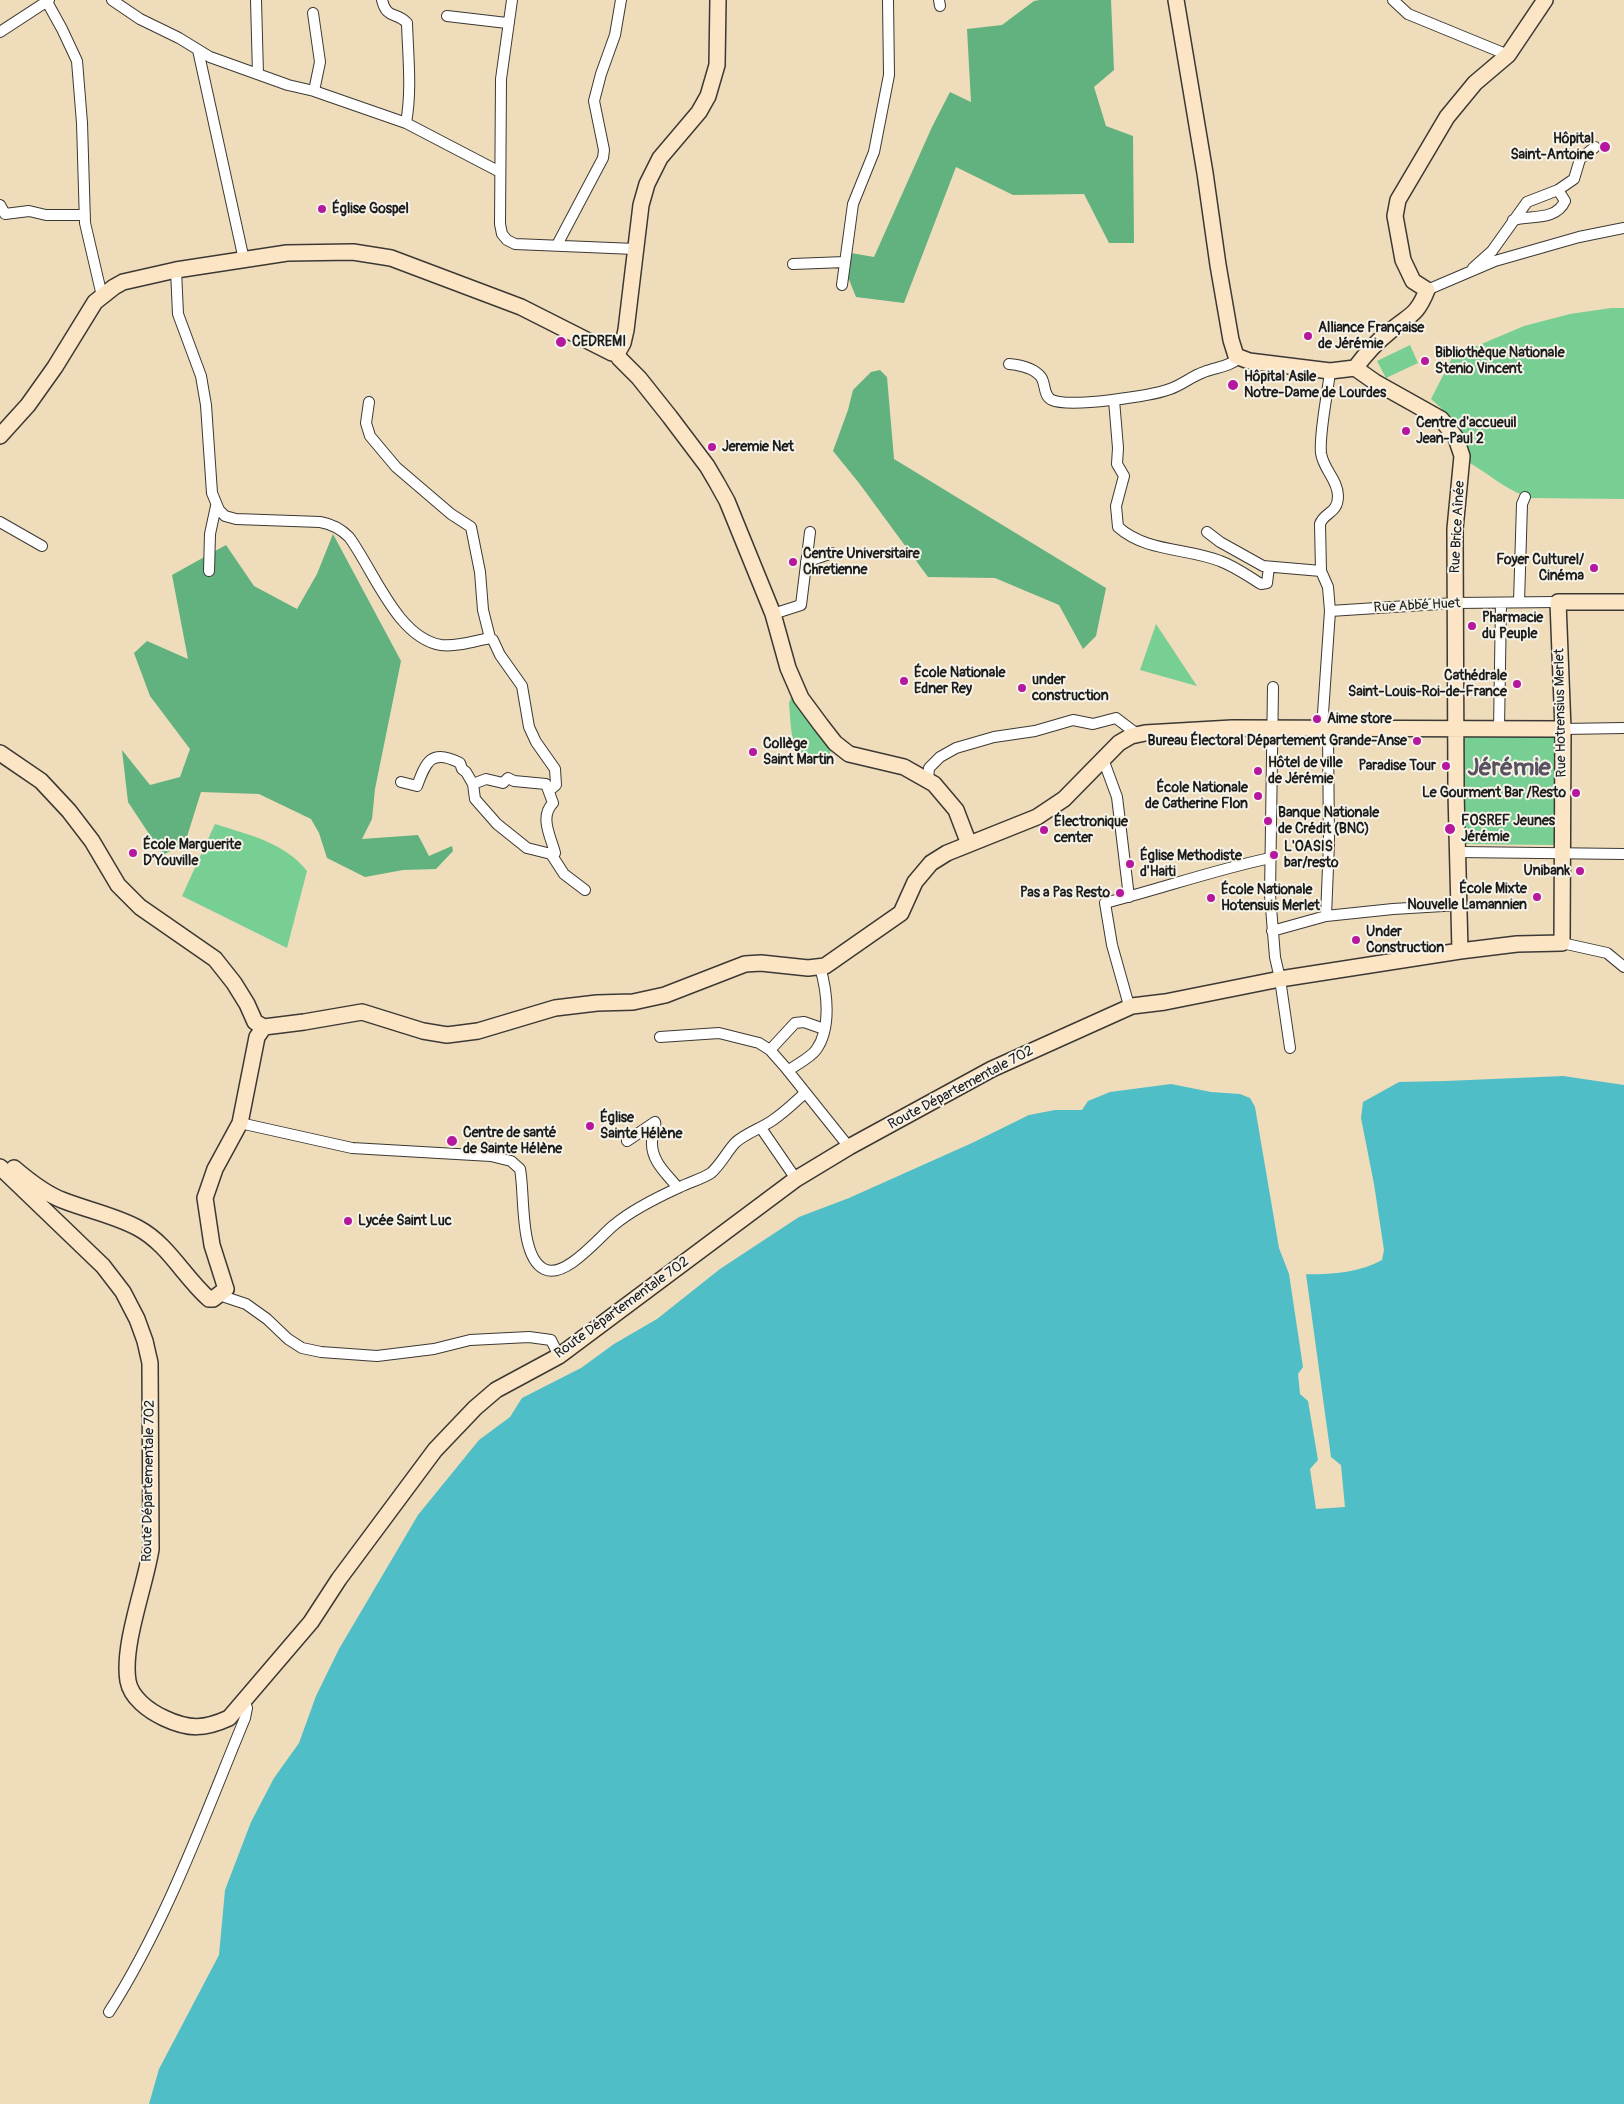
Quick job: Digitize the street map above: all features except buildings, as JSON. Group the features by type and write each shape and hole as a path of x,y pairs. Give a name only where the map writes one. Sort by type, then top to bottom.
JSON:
{"street":[{"path":"112,0 140,19 179,38 198,50 288,85 406,123 500,172"},
{"path":"256,0 258,74"},
{"path":"382,0 385,11 390,15 402,18 407,23 410,106 406,123"},
{"path":"512,0 507,23 501,79 500,172 502,234 507,240 515,244 635,249"},
{"path":"557,245 603,158 604,150 594,101 601,74 615,35 621,0"},
{"path":"616,354 624,343 642,205 653,170 668,146 698,112 708,96 714,78 719,43 718,0"},
{"path":"842,285 853,204 874,152 889,75 888,0"},
{"path":"1176,0 1231,340 1236,356 1239,358 1249,361 1330,371 1355,368 1370,349 1389,331 1407,319 1420,307 1427,290 1504,259 1579,237 1624,228"},
{"path":"1393,0 1408,14 1508,55"},
{"path":"1427,290 1413,281 1403,260 1395,216 1398,200 1447,117 1475,82 1508,55 1545,0"},
{"path":"0,32 47,1 77,61 82,123 84,215 102,296"},
{"path":"313,13 320,62 314,92"},
{"path":"447,16 507,23"},
{"path":"198,50 244,260"},
{"path":"1467,274 1492,251 1526,202 1558,190 1574,179 1580,159 1595,148"},
{"path":"1513,220 1525,216 1554,214 1562,208 1565,201 1558,190"},
{"path":"0,205 5,214 29,211 46,215 84,215"},
{"path":"0,436 28,405 55,367 95,302 123,282 176,270 287,253 354,252 392,258 521,307 616,354 639,378 707,466 727,501 773,614 788,668 801,698 835,742 849,754 904,767 928,780 942,791 956,810 969,844"},
{"path":"792,264 845,262"},
{"path":"176,270 178,314 201,376 206,405 211,482 216,506 210,534 209,570"},
{"path":"1009,364 1030,369 1041,377 1048,396 1053,401 1069,402 1150,396 1172,389 1204,372 1232,364 1239,358"},
{"name":"Rue Brice Aînée","path":"1355,368 1375,382 1441,419 1456,438 1460,447 1461,470 1455,529 1460,950"},
{"path":"1326,916 1329,843 1328,735 1322,728 1330,611 1328,587 1321,571 1320,524 1322,519 1334,510 1338,496 1336,487 1325,468 1321,452 1330,371"},
{"path":"1114,400 1118,448 1117,464 1124,476 1116,506 1118,527 1126,535 1162,548 1222,561 1260,584 1267,583 1269,567"},
{"path":"369,402 366,423 370,436 396,467 451,514 471,527 480,572 483,610 490,638 522,686 529,726 536,742 555,769 556,785 549,790"},
{"path":"1520,602 1522,504 1525,497"},
{"path":"216,506 225,516 236,519 332,524 349,537 396,612 416,634 440,645 453,645 490,638"},
{"path":"0,522 42,546"},
{"path":"773,614 801,604 810,532"},
{"path":"1207,532 1228,547 1263,566 1321,571"},
{"path":"806,562 832,553"},
{"path":"1499,729 1500,602"},
{"name":"Rue Hotrensius Merlet","path":"1558,602 1563,729 1562,943"},
{"name":"Rue Abbé Huet","path":"1330,611 1455,603 1624,602"},
{"path":"1273,687 1270,894 1275,957 1290,1048"},
{"path":"928,780 929,768 940,757 956,748 994,738 1035,731 1073,720 1093,724 1116,718 1137,734"},
{"path":"0,753 41,781 69,811 92,841 118,885 140,907 215,959 234,983 255,1022 264,1027 362,1012 447,1035 478,1031 555,1008 597,1003 633,1002 665,995 745,964 761,963 808,968 825,966 901,913 915,882 931,863 947,853 1037,817 1064,799 1119,743 1137,734 1232,728 1624,728"},
{"path":"401,782 418,786 425,764 430,759 445,757 460,763 472,784 475,799 497,824 527,848 552,854 564,874 586,890"},
{"path":"1104,759 1117,797 1129,897"},
{"path":"472,784 486,779 503,783 508,778 514,781 546,784 553,803 549,807 546,818 549,838 555,853 553,857"},
{"path":"1459,852 1624,854"},
{"path":"1132,1006 1128,1002 1112,945 1105,903 1236,865 1270,858"},
{"path":"1272,931 1326,916 1460,905"},
{"path":"1562,943 1607,953 1624,967"},
{"name":"Route Départementale 702","path":"0,1167 103,1266 123,1292 145,1341 150,1363 151,1549 131,1640 128,1682 137,1699 154,1714 175,1724 196,1728 214,1725 229,1718 311,1622 338,1580 435,1450 474,1408 496,1390 559,1356 796,1179 849,1147 992,1069 1132,1006 1165,1002 1280,979 1460,950 1517,944 1562,943"},
{"path":"788,1070 815,1051 822,1038 826,1014 824,981 820,967"},
{"path":"770,1050 795,1023 804,1022 824,1029"},
{"path":"264,1027 257,1037 240,1123 216,1169 205,1198 212,1245 226,1288 225,1297 246,1304 267,1319 288,1339 302,1348 321,1352 377,1356 434,1349 470,1340 529,1337 551,1340 559,1356"},
{"path":"660,1037 719,1033 759,1043 770,1050 788,1070 849,1147"},
{"path":"240,1123 352,1148 491,1156 511,1161 520,1169 526,1233 531,1253 535,1262 547,1270 554,1271 569,1264 590,1248 625,1216 709,1174 720,1164 735,1143 761,1128 805,1093"},
{"path":"627,1141 655,1122 656,1126 652,1143 654,1157 678,1188"},
{"path":"761,1128 796,1179"},
{"path":"0,1160 7,1162 29,1181 60,1199 139,1228 158,1243 209,1299 226,1288"},
{"path":"109,2012 160,1921 166,1902 185,1864 245,1718 248,1708 244,1700"}],"green space":[{"path":"1111,0 1114,70 1094,87 1106,126 1133,136 1134,243 1109,243 1084,194 1013,195 956,167 904,303 856,297 846,272 851,253 874,257 932,127 950,92 971,102 967,29 1002,25 1034,1"},
{"path":"1624,308 1624,499 1530,498 1507,487 1470,463 1452,421 1431,399 1453,356 1524,326 1570,314"},
{"path":"1410,345 1418,363 1386,378 1377,361"},
{"path":"880,370 887,377 894,459 1106,588 1096,636 1083,649 1059,605 995,578 928,577 833,451 853,390 871,372"},
{"path":"333,534 401,661 375,789 372,819 362,839 418,835 429,856 452,846 453,851 436,869 403,870 365,877 327,858 319,833 311,819 259,794 201,792 185,843 163,855 128,802 122,750 150,785 180,777 190,749 150,696 134,653 147,641 188,659 172,575 226,545 254,586 297,609 317,574"},
{"path":"1156,624 1197,686 1140,670"},
{"path":"795,696 831,748 830,754 816,757 806,756 795,745 792,736 789,703 791,698"},
{"path":"1461,734 1558,734 1558,845 1463,844"},
{"path":"215,824 277,846 298,861 307,871 287,948 182,896"}],"water":[{"path":"1563,1076 1624,1085 1624,2104 149,2104 159,2069 219,1955 225,1890 251,1822 274,1778 299,1743 316,1696 339,1649 418,1515 479,1440 510,1417 522,1398 581,1368 614,1344 657,1319 720,1269 799,1217 849,1198 972,1143 1029,1115 1055,1110 1082,1110 1088,1101 1110,1092 1171,1084 1211,1092 1240,1094 1250,1098 1255,1107 1279,1248 1289,1274 1325,1274 1361,1269 1382,1260 1384,1250 1361,1118 1363,1102 1399,1082"}],"pier":[{"path":"1289,1274 1306,1274 1331,1457 1341,1465 1345,1507 1316,1509 1310,1469 1318,1460 1308,1401 1300,1394 1298,1374 1303,1367"}],"place":[{"name":"Hôpital Saint-Antoine","path":"1605,147"},
{"name":"Église Gospel","path":"322,209"},
{"name":"Alliance Française de Jérémie","path":"1308,336"},
{"name":"CEDREMI","path":"561,342"},
{"name":"Bibliothèque Nationale Stenio Vincent","path":"1425,361"},
{"name":"Hôpital Asile Notre-Dame de Lourdes","path":"1233,385"},
{"name":"Centre d'accueuil Jean-Paul 2","path":"1406,431"},
{"name":"Jeremie Net","path":"712,447"},
{"name":"Centre Universitaire Chretienne","path":"793,562"},
{"name":"Foyer Culturel/ Cinéma","path":"1594,568"},
{"name":"Pharmacie du Peuple","path":"1472,626"},
{"name":"École Nationale Edner Rey","path":"904,681"},
{"name":"Cathédrale Saint-Louis-Roi-de-France","path":"1517,684"},
{"name":"under construction","path":"1022,688"},
{"name":"Aime store","path":"1317,719"},
{"name":"Bureau Électoral Département Grande-Anse","path":"1417,741"},
{"name":"Collège Saint Martin","path":"753,752"},
{"name":"Paradise Tour","path":"1446,766"},
{"name":"Hôtel de ville de Jérémie","path":"1258,771"},
{"name":"Le Gourment Bar /Resto","path":"1576,793"},
{"name":"École Nationale de Catherine Flon","path":"1258,796"},
{"name":"Banque Nationale de Crédit (BNC)","path":"1268,821"},
{"name":"FOSREF Jeunes Jérémie","path":"1450,829"},
{"name":"Électronique center","path":"1044,830"},
{"name":"École Marguerite D'Youville","path":"133,853"},
{"name":"L'OASIS bar/resto","path":"1274,855"},
{"name":"Église Methodiste d'Haiti","path":"1130,864"},
{"name":"Unibank","path":"1580,871"},
{"name":"Pas a Pas Resto","path":"1120,893"},
{"name":"École Mixte Nouvelle Lamannien","path":"1537,897"},
{"name":"École Nationale Hotensuis Merlet","path":"1211,898"},
{"name":"Under Construction","path":"1356,940"},
{"name":"Église Sainte Hélène","path":"590,1126"},
{"name":"Centre de santé de Sainte Hélène","path":"452,1141"},
{"name":"Lycée Saint Luc","path":"348,1221"}],"district":[{"name":"Jérémie","path":"1509,769"}]}
